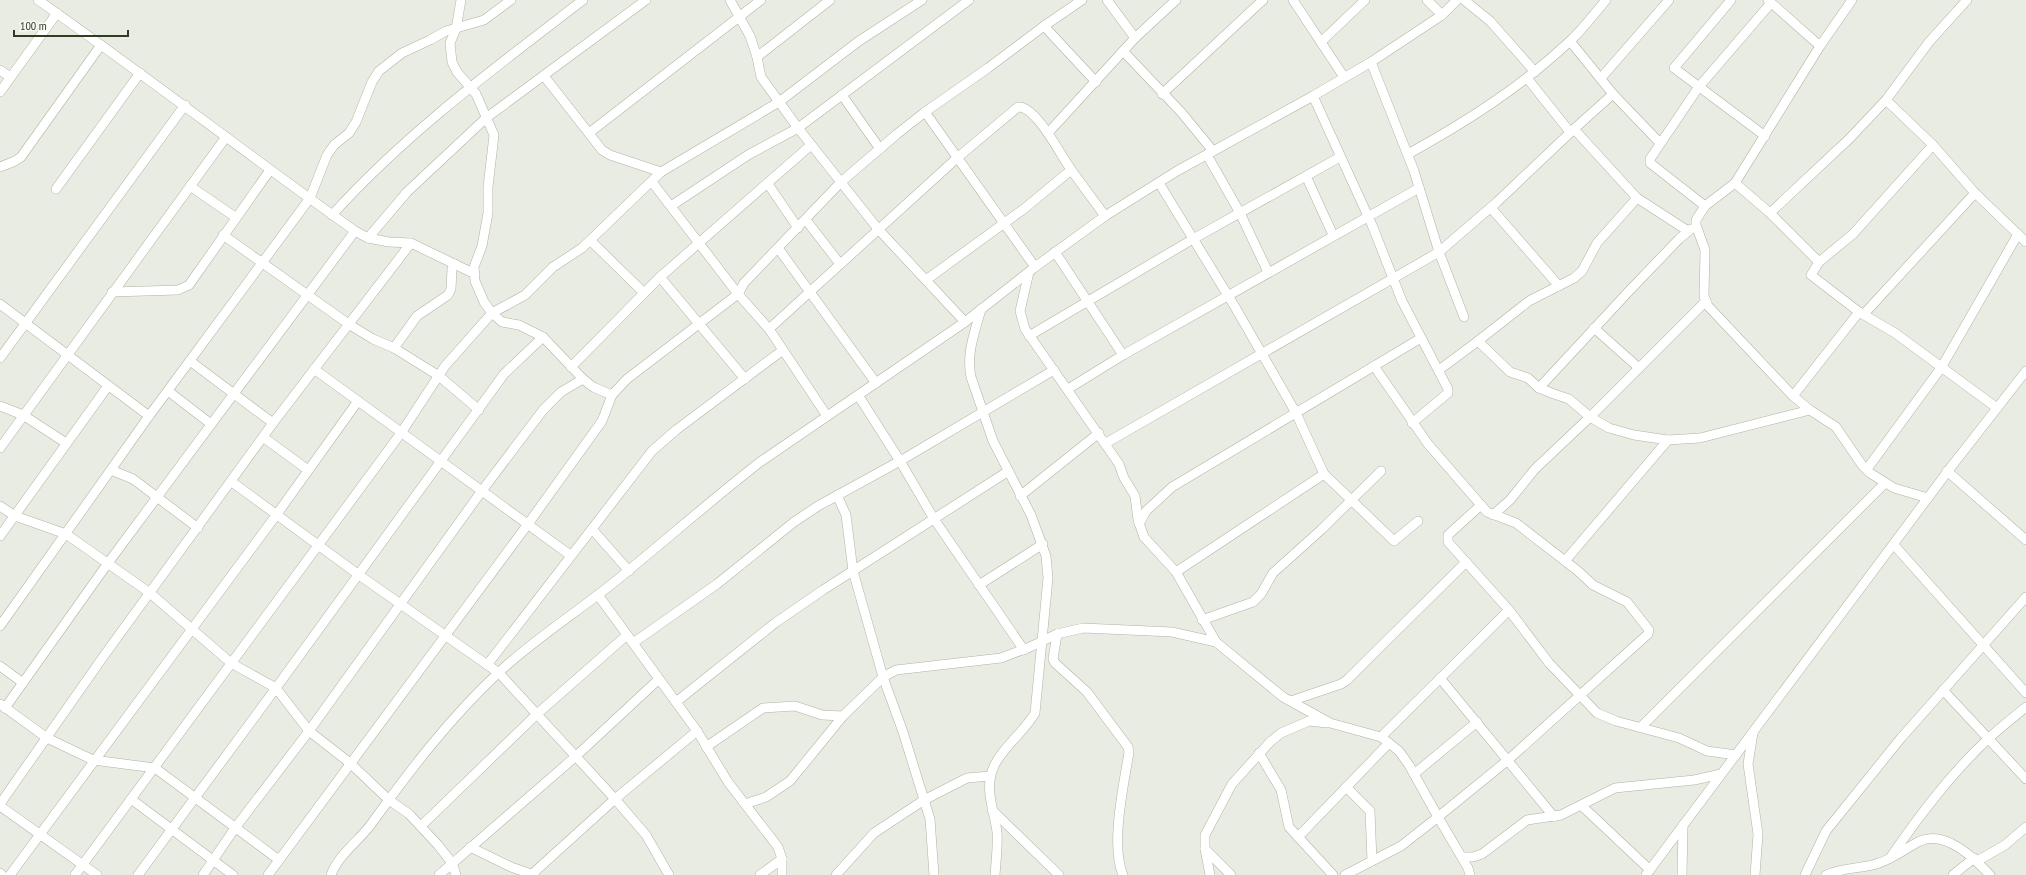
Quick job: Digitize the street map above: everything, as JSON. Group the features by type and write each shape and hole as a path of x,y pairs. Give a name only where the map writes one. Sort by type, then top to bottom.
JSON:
{"street":[{"path":"38,0 185,105 270,170 355,231 368,238 389,242 411,243 475,274"},
{"path":"461,0 456,29 450,43 452,62 457,72 476,94 494,135 488,187 488,214 482,246 474,267 475,281 484,302 492,313 502,322 519,326 542,337 593,387 612,395"},
{"path":"0,626 149,416 310,198 326,154 334,144 349,133 356,122 372,82 379,71 402,52 430,40 446,31 484,20 511,0"},
{"path":"332,215 388,157 470,87 584,0"},
{"path":"368,238 407,192 486,118 646,0"},
{"path":"730,0 741,17 757,57 761,77 798,128 878,229 966,322"},
{"path":"589,133 741,17 761,0"},
{"path":"757,57 830,0"},
{"path":"75,875 401,433 445,366 492,313 524,295 553,267 591,241 661,172 779,102 859,41 922,0"},
{"path":"671,206 748,155 798,128 969,0"},
{"path":"268,875 444,635 528,524 602,421 612,395 627,379 738,294 744,283 841,182 880,149 925,112 1082,0"},
{"path":"1107,0 1135,38"},
{"path":"1048,133 1135,38 1176,0"},
{"path":"1162,94 1263,0"},
{"path":"1293,0 1344,77"},
{"path":"1321,42 1365,0"},
{"path":"1426,0 1442,15"},
{"path":"331,875 340,859 363,836 419,760 459,713 499,673 629,571 731,484 827,416 966,322 1032,269 1105,216 1210,153 1314,96 1371,62 1442,15 1457,0"},
{"path":"1464,0 1490,22 1535,72"},
{"path":"1408,154 1488,107 1535,72 1570,41 1606,0"},
{"path":"1601,78 1669,0"},
{"path":"1731,0 1674,66 1676,70 1698,88 1765,136"},
{"path":"1539,388 1669,249 1692,228 1705,206 1736,183 1820,46 1852,0"},
{"path":"1770,213 1849,139 1886,100 1929,42 1967,0"},
{"path":"1705,206 1650,163 1650,159 1660,143 1698,88 1769,1 1820,46"},
{"path":"0,92 57,13"},
{"path":"1044,26 1096,82"},
{"path":"1570,41 1613,94 1660,143"},
{"path":"0,167 21,157 101,45"},
{"path":"1123,51 1162,94 1181,112 1210,153 1268,272"},
{"path":"1371,62 1408,154 1439,252 1464,317"},
{"path":"0,70 10,77"},
{"path":"56,188 140,73"},
{"path":"544,76 602,150 610,155 661,172"},
{"path":"1527,78 1572,131 1637,198 1692,228 1705,250 1706,302 1751,353 1793,396 1810,410 1836,427 1867,469 1894,488 1928,498"},
{"path":"1106,443 1260,353 1439,252 1491,208 1613,94"},
{"path":"842,95 880,149"},
{"path":"1314,96 1393,278 1448,389 1448,393 1412,423"},
{"path":"1886,100 1933,145 1975,193 2026,242"},
{"path":"0,358 185,105"},
{"path":"768,329 957,158 1018,107 1022,106 1027,110 1048,133 1071,170 1105,216"},
{"path":"925,112 1032,269 1020,311 1022,321 1029,336 1106,443 1119,464 1124,478 1135,496 1139,524 1147,542 1176,572 1202,620 1216,642 1291,701 1330,723"},
{"path":"0,448 66,355 226,137"},
{"path":"571,367 660,277 811,145"},
{"path":"1933,145 1853,234 1819,262 1811,273 1812,276 1861,313 1895,333 1997,408"},
{"path":"1029,336 1193,239 1340,157"},
{"path":"112,292 184,289 189,285 270,170"},
{"path":"926,280 1002,224 1071,170"},
{"path":"1306,176 1333,235"},
{"path":"652,182 738,294 768,329 827,416"},
{"path":"1159,183 1228,295 1260,353 1296,413 1324,474 1394,541 1418,521"},
{"path":"1736,183 1770,213 1819,262"},
{"path":"768,184 798,228"},
{"path":"190,186 236,217"},
{"path":"1068,389 1123,355 1333,235 1419,188"},
{"path":"1793,396 1861,313 1975,193"},
{"path":"1439,370 1529,301 1574,278 1582,271 1597,243 1637,198"},
{"path":"1491,208 1560,286"},
{"path":"806,220 840,264"},
{"path":"279,860 154,768 93,760 47,738 3,706 23,683 108,563 158,498 355,231"},
{"path":"1867,469 1941,368 2018,234"},
{"path":"223,235 350,325 373,339 394,348 439,376 479,410"},
{"path":"591,241 644,293"},
{"path":"97,875 0,805 103,657 232,482 273,423 350,325 411,243"},
{"path":"778,248 876,383"},
{"path":"1055,252 1123,355"},
{"path":"394,348 417,316 448,295 451,288 452,269 455,264"},
{"path":"660,277 745,379"},
{"path":"1493,515 1510,500 1535,469 1706,302"},
{"path":"0,304 149,416"},
{"path":"982,309 969,357 971,377 993,441 1043,544 1048,578 1035,713 1031,720 1004,751 990,776 989,788 997,832 995,875"},
{"path":"1594,328 1639,368"},
{"path":"138,875 359,575 504,374 542,337"},
{"path":"1139,524 1146,511 1172,487 1422,338"},
{"path":"1478,341 1510,372 1528,378 1539,388 1569,399 1590,416 1618,431 1668,440 1714,436 1810,410"},
{"path":"487,665 652,451 663,440 783,350"},
{"path":"190,361 273,423"},
{"path":"1345,875 1401,846 1438,818 1508,760 1648,634 1649,630 1627,602 1593,585 1516,523 1493,515 1481,505 1432,449 1412,423 1374,366"},
{"path":"314,369 570,556"},
{"path":"633,643 717,584 794,522 837,495 900,461 1054,370"},
{"path":"1581,806 1648,873 1754,730 1894,546 1947,471 2026,371"},
{"path":"203,875 481,492 551,400 561,392 584,379"},
{"path":"0,536 108,386"},
{"path":"168,391 212,424"},
{"path":"858,395 900,461 934,519 1024,650"},
{"path":"10,875 41,835 93,760 277,514 358,401"},
{"path":"0,406 23,415 66,443"},
{"path":"1020,496 1098,433"},
{"path":"264,437 308,470"},
{"path":"1565,561 1668,440"},
{"path":"111,470 133,479 198,528"},
{"path":"1947,471 2026,540"},
{"path":"676,702 775,623 1007,472"},
{"path":"1202,620 1253,602 1257,599 1273,573 1380,472"},
{"path":"1176,572 1324,474"},
{"path":"232,482 319,544 359,575 499,673 615,799 646,835 669,875"},
{"path":"1641,727 1885,483"},
{"path":"837,495 846,515 853,571 883,677 903,732 932,829 934,875"},
{"path":"1481,505 1448,535 1447,539 1509,610 1549,663 1579,695 1597,712 1616,721 1672,736 1707,751 1736,755"},
{"path":"0,506 15,516 66,534 150,593 231,663 276,688 309,731 350,763 389,800 409,814 421,826 452,863 456,875"},
{"path":"592,529 629,571"},
{"path":"979,585 1043,544"},
{"path":"1894,546 2026,693"},
{"path":"1291,701 1341,684 1347,680 1466,562"},
{"path":"598,595 697,731 723,776 778,847 782,859 782,875"},
{"path":"1805,875 1826,831 1901,738 2026,597"},
{"path":"1298,837 1346,787 1440,678 1509,610"},
{"path":"745,804 766,797 790,781 843,716 889,672 904,668 1001,658 1024,650 1057,634 1083,628 1172,632 1216,642"},
{"path":"421,826 537,714 627,634"},
{"path":"1057,634 1053,659 1055,664 1087,692 1128,747 1129,752 1119,825 1118,852 1123,875"},
{"path":"0,666 23,683"},
{"path":"1440,678 1554,817"},
{"path":"439,875 575,757 659,680"},
{"path":"1943,690 2026,779"},
{"path":"706,747 762,708 795,706 822,715 843,716"},
{"path":"1890,858 1912,826 1939,792 1988,739 2026,707"},
{"path":"1210,875 1205,849 1205,834 1232,784 1259,753 1282,733 1310,721 1330,723 1385,740 1401,754 1462,857 1470,875"},
{"path":"1414,774 1477,722"},
{"path":"1754,730 1748,764 1758,834 1754,875"},
{"path":"470,848 532,875 615,799 697,731"},
{"path":"1259,753 1281,790 1284,798 1287,823 1333,875"},
{"path":"1462,857 1482,854 1528,820 1554,817 1581,806 1615,788 1694,780 1721,774"},
{"path":"836,875 874,833 924,800 966,778 990,776"},
{"path":"1346,787 1370,811 1372,861"},
{"path":"131,800 233,875"},
{"path":"992,810 1058,875"},
{"path":"1682,875 1683,825"},
{"path":"1953,875 1976,860 2005,845 2026,827"},
{"path":"1826,875 1842,869 1878,864 1920,841 1934,839 1953,845 1976,860 1990,875"},
{"path":"1205,849 1231,875"},
{"path":"760,875 782,859"}]}
